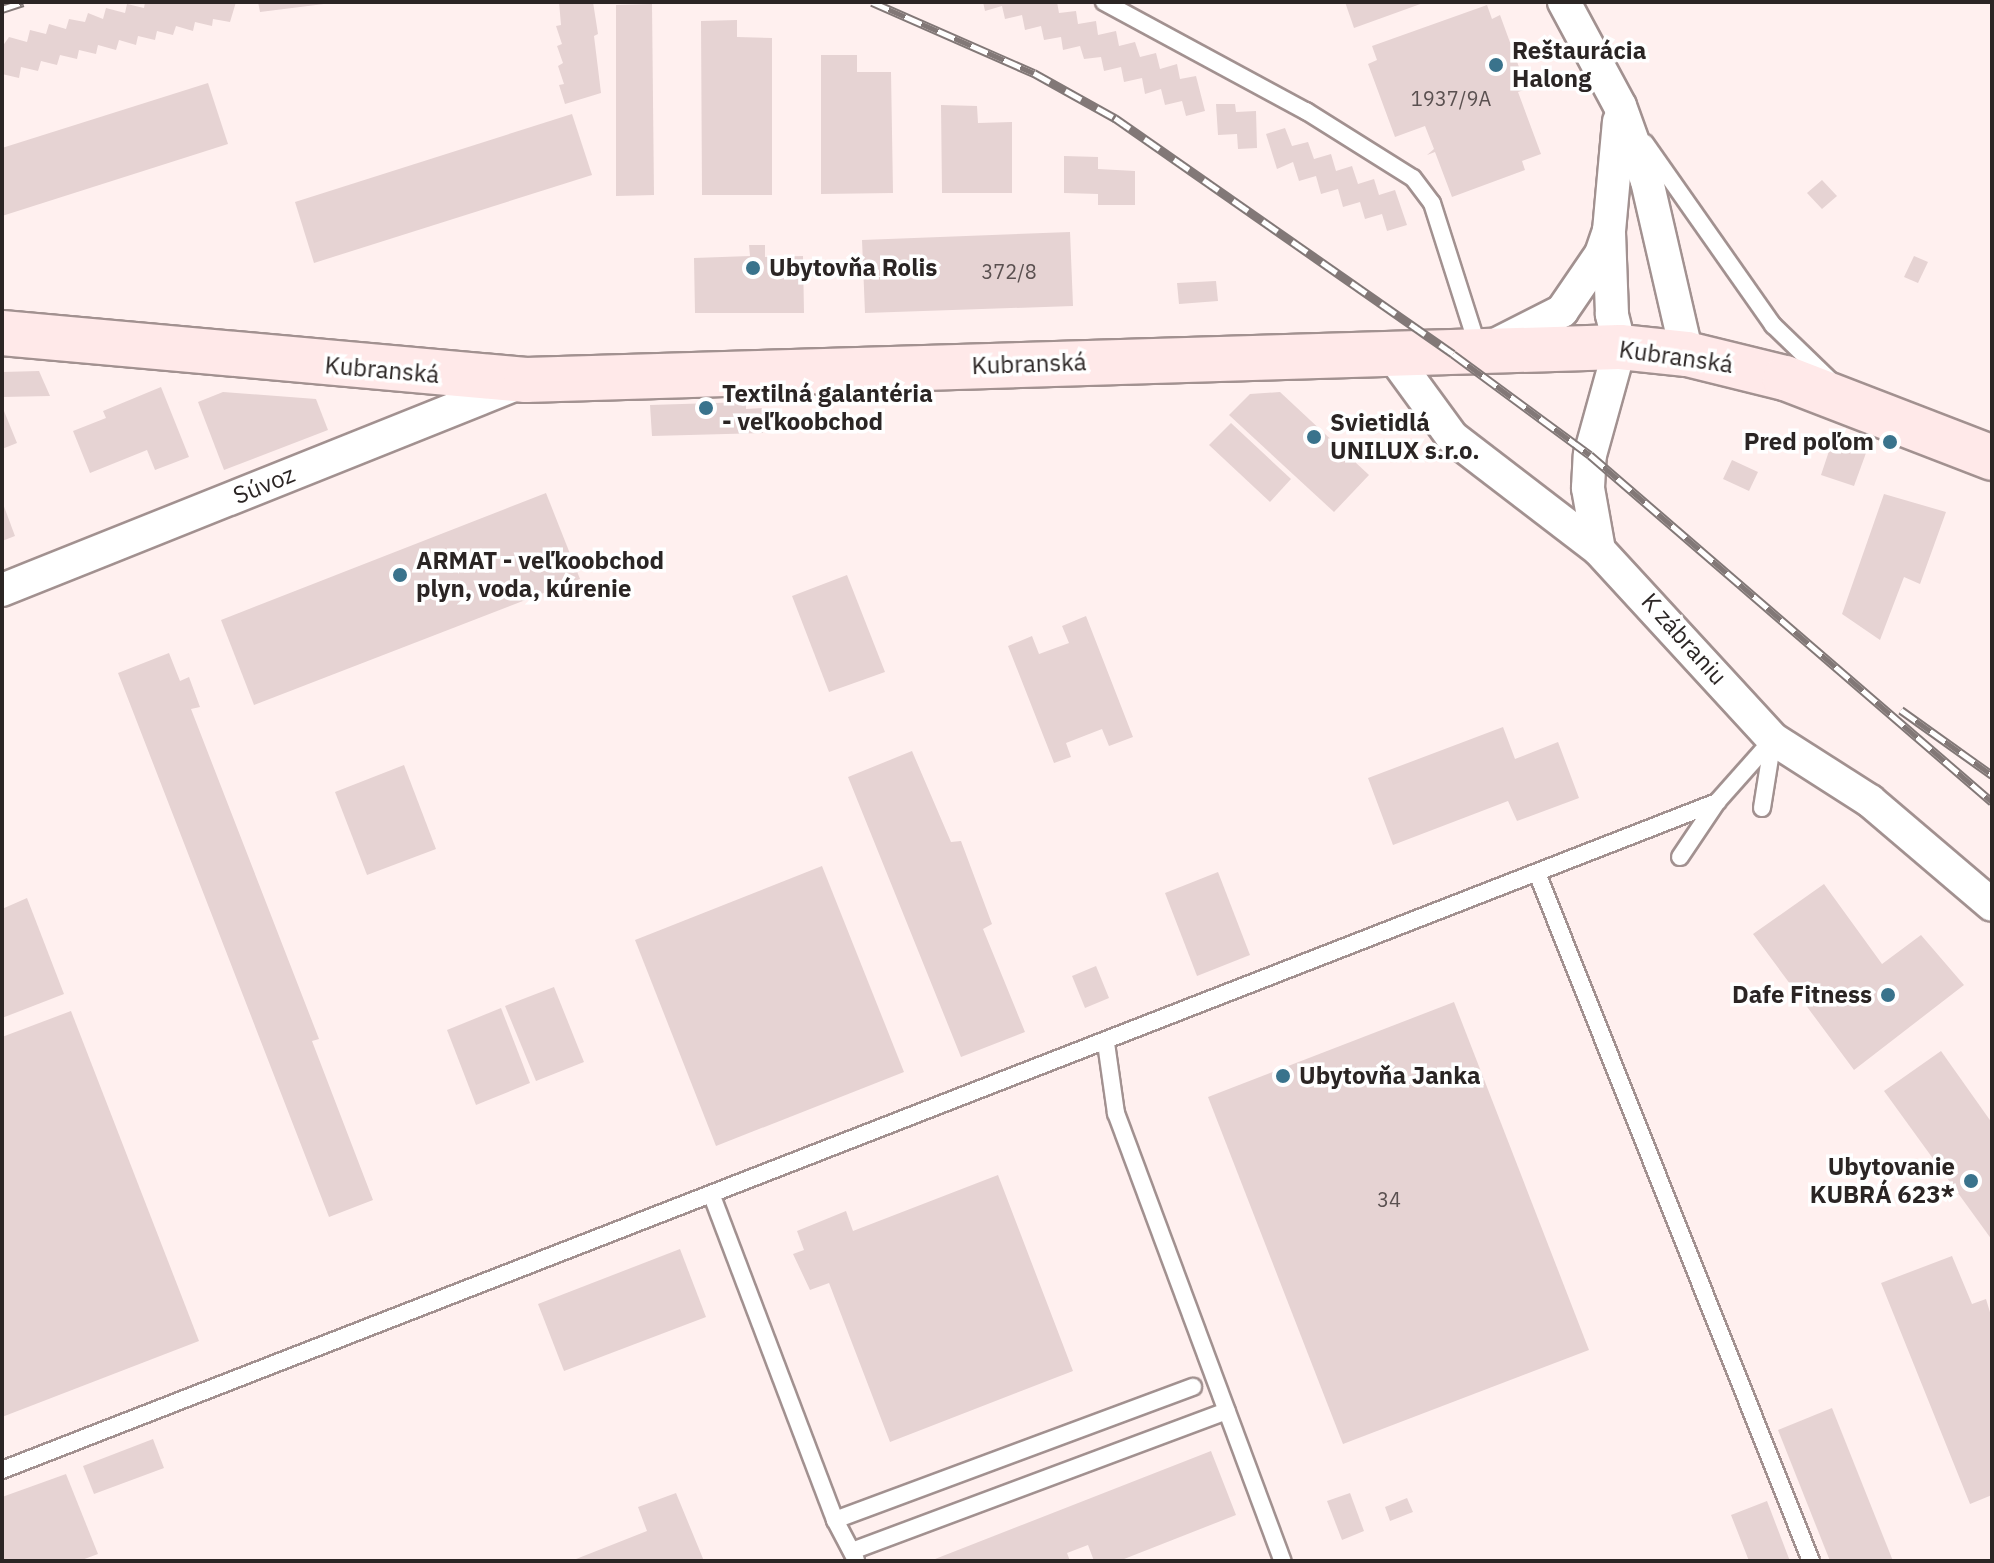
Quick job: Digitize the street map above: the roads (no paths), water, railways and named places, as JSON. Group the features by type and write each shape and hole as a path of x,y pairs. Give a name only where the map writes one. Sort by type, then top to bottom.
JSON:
{"street":[{"path":"1564,2 1620,106 1660,228 1687,354"},
{"path":"1599,550 1588,488 1590,455 1620,347 1612,314 1609,231 1620,106"},
{"path":"1480,352 1562,311 1583,287 1609,231"},
{"name":"Kubranská","path":"2,333 526,380 1620,347 1687,354 1785,378 1992,458"},
{"name":"K zábraniu","path":"1393,356 1452,437 1599,550 1773,739 1870,801 1992,905"},
{"name":"Súvoz","path":"2,590 526,380"}],"lane":[{"path":"1104,2 1306,111 1413,178 1432,203 1480,352"},
{"path":"1620,106 1773,325 1857,406"},
{"path":"1680,857 1717,802 1773,739"},
{"path":"1762,808 1773,739"},
{"path":"2,1470 1106,1043 1717,802"},
{"path":"1537,873 1811,1561"},
{"path":"1106,1043 1116,1113 1283,1561"},
{"path":"712,1196 835,1520 854,1556 1227,1411"},
{"path":"835,1520 1193,1387"}],"railway":[{"path":"2,9 23,2"},
{"path":"872,2 1034,73 1115,118 1453,354 1590,455 1992,802"},
{"path":"1901,710 1992,775"}],"place":[{"name":"Reštaurácia Halong","path":"1496,65"},
{"name":"Ubytovňa Rolis","path":"753,268"},
{"name":"Textilná galantéria - veľkoobchod","path":"706,408"},
{"name":"Svietidlá UNILUX s.r.o.","path":"1314,437"},
{"name":"Pred poľom","path":"1890,442"},
{"name":"ARMAT - veľkoobchod plyn, voda, kúrenie","path":"400,575"},
{"name":"Dafe Fitness","path":"1888,995"},
{"name":"Ubytovňa Janka","path":"1283,1076"},
{"name":"Ubytovanie KUBRÁ 623*","path":"1971,1181"}]}
